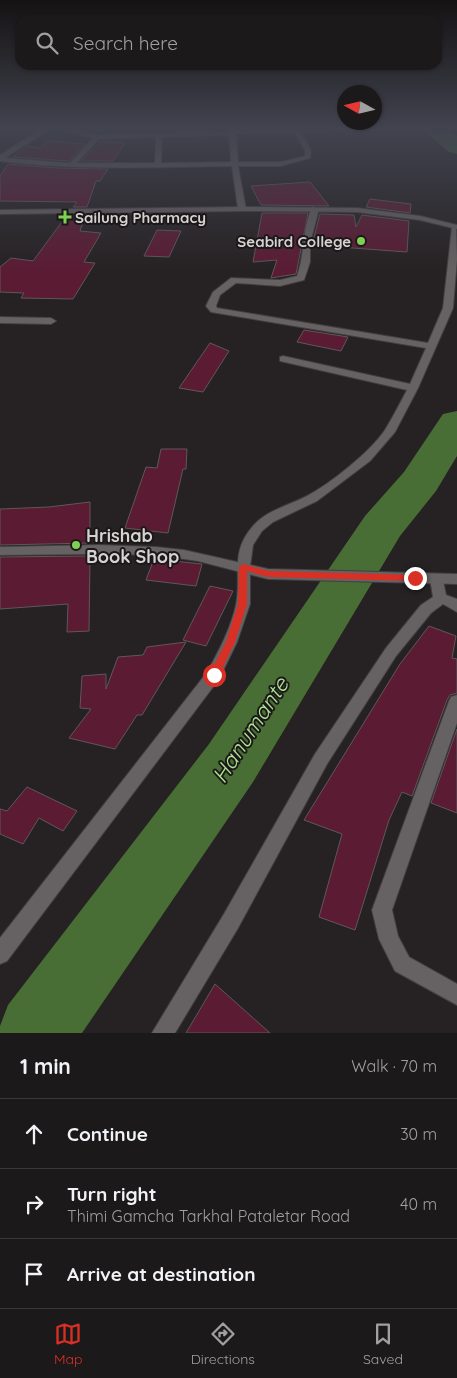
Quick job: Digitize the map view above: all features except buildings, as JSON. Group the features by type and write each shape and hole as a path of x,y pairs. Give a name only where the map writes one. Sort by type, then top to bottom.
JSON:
{"street":[{"path":"237,176 242,209"},
{"path":"315,209 306,243 306,262 301,278 280,283 234,280 216,294 211,306 214,310 431,346"},
{"path":"0,212 315,209 404,215 457,227 448,308 413,388 389,432 366,459 313,498 270,519 258,528 247,545 243,567 242,604 230,642 214,675 0,954"},
{"path":"0,320 51,321"},
{"path":"283,359 413,388"},
{"path":"0,552 141,550 243,567 268,574 457,579"},
{"path":"438,579 440,599"},
{"path":"164,1033 231,921 321,759 391,652 426,609 440,599 449,600 457,607"},
{"path":"457,701 382,910 390,939 402,964 457,995"}],"waterway":[{"name":"Hanumante","path":"36,1033 231,763 382,527 420,481 457,423"}],"place":[{"name":"Sailung Pharmacy","path":"65,217"},
{"name":"Seabird College","path":"361,241"},
{"name":"Hrishab Book Shop","path":"76,545"}],"route":[{"path":"214,675 230,642 242,604 243,567 268,574 415,578"}]}
